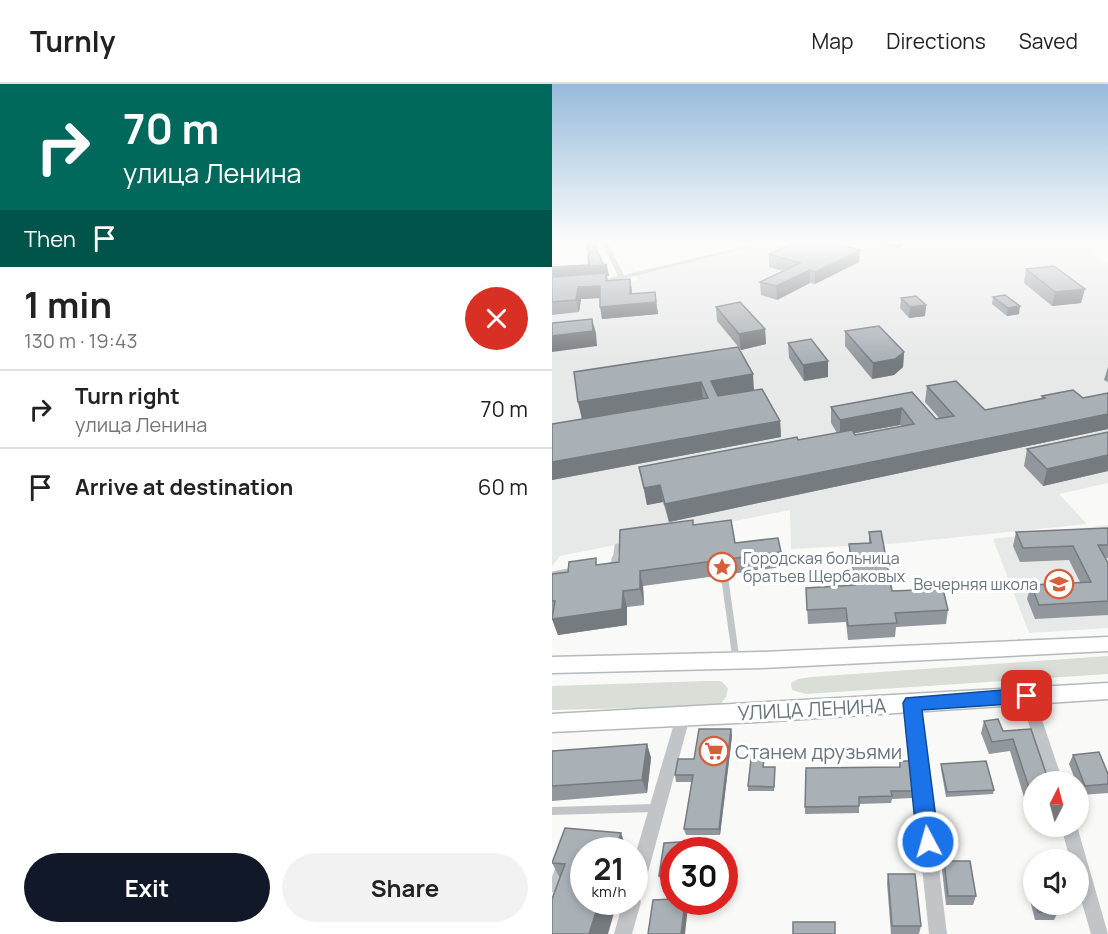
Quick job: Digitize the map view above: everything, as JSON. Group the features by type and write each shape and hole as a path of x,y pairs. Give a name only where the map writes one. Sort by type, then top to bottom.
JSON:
{"main road":[{"path":"552,665 736,660 1108,644"},
{"name":"УЛИЦА ЛЕНИНА","path":"552,723 1108,691"}],"street":[{"path":"1027,696 1051,771"},
{"path":"912,703 938,934"},
{"path":"648,840 683,717"},
{"path":"1072,837 1100,934"},
{"path":"623,934 628,915"}],"lane":[{"path":"604,567 614,565 617,546"},
{"path":"552,575 583,570"},
{"path":"725,580 736,660"},
{"path":"552,811 657,808"},
{"path":"552,888 563,858"}],"shaded area":[{"path":"614,283 1108,283 1108,483 1059,494 1087,524 901,543 791,549 790,510 560,556 552,566 552,287"},
{"name":"Вечерняя школа","path":"1108,525 1108,628 1029,633 993,539"},
{"path":"1108,656 1108,674 806,694 792,690 791,683 798,679 811,677"},
{"path":"721,681 728,688 726,697 719,706 552,710 552,686"}],"building":[{"path":"552,283 630,283 630,294 655,292 656,302 600,307 600,286 578,287 576,300 552,302"},
{"path":"763,283 783,283 776,286"},
{"path":"1043,283 1076,283 1085,289 1055,292"},
{"path":"1005,295 1020,306 1008,308 993,297"},
{"path":"916,296 926,305 910,307 901,298"},
{"path":"740,302 765,329 739,334 716,307"},
{"path":"592,319 593,331 552,336 552,323"},
{"path":"879,326 904,352 895,359 873,363 845,331"},
{"path":"811,339 828,361 803,365 788,343"},
{"path":"738,347 753,374 711,381 718,396 762,389 780,421 552,462 552,424 708,398 701,382 578,402 574,372"},
{"path":"956,381 985,410 1073,390 1083,398 1108,393 1108,414 665,504 660,485 644,488 639,467 797,437 798,440 852,430 855,435 914,424 902,408 840,420 831,407 912,392 936,419 954,416 927,386"},
{"path":"1108,432 1108,455 1047,469 1027,449"},
{"path":"693,520 693,525 731,520 735,543 778,538 781,552 640,571 640,589 623,591 622,609 552,619 555,601 552,601 552,574 568,572 569,562 596,558 596,565 619,562 620,530"},
{"path":"1108,528 1108,545 1098,545 1108,563 1108,601 1039,605 1031,585 1091,582 1073,546 1023,548 1016,532"},
{"path":"881,531 892,591 943,589 948,610 895,613 897,623 848,626 846,608 807,610 806,588 855,585 849,544 871,543 869,532"},
{"path":"998,719 1003,731 1031,729 1045,771 1024,771 1013,739 992,742 984,721"},
{"path":"699,729 731,729 719,829 684,829 693,775 675,775 678,759 694,759"},
{"path":"647,744 642,780 552,786 552,751"},
{"path":"1099,752 1108,774 1108,784 1089,786 1089,771 1079,771 1073,755"},
{"path":"751,759 764,759 763,767 775,767 774,787 748,786"},
{"path":"900,761 911,761 914,791 891,791 892,796 859,797 859,806 805,807 806,768 900,767"},
{"path":"986,761 994,790 947,792 941,764"},
{"path":"565,828 621,833 620,837 570,837 570,915 595,915 589,934 552,934 552,899 565,864 552,863"},
{"path":"944,861 970,861 976,896 948,896"},
{"path":"888,874 915,874 921,926 892,926"},
{"path":"653,900 660,900 660,915 683,915 681,934 648,934"},
{"path":"793,922 835,922 835,934 793,934"}],"place":[{"name":"Городская больница братьев Щербаковых","path":"722,567"},
{"name":"Вечерняя школа","path":"1059,584"},
{"name":"Станем друзьями","path":"714,751"}],"route":[{"path":"928,842 912,703 1027,696"}]}
